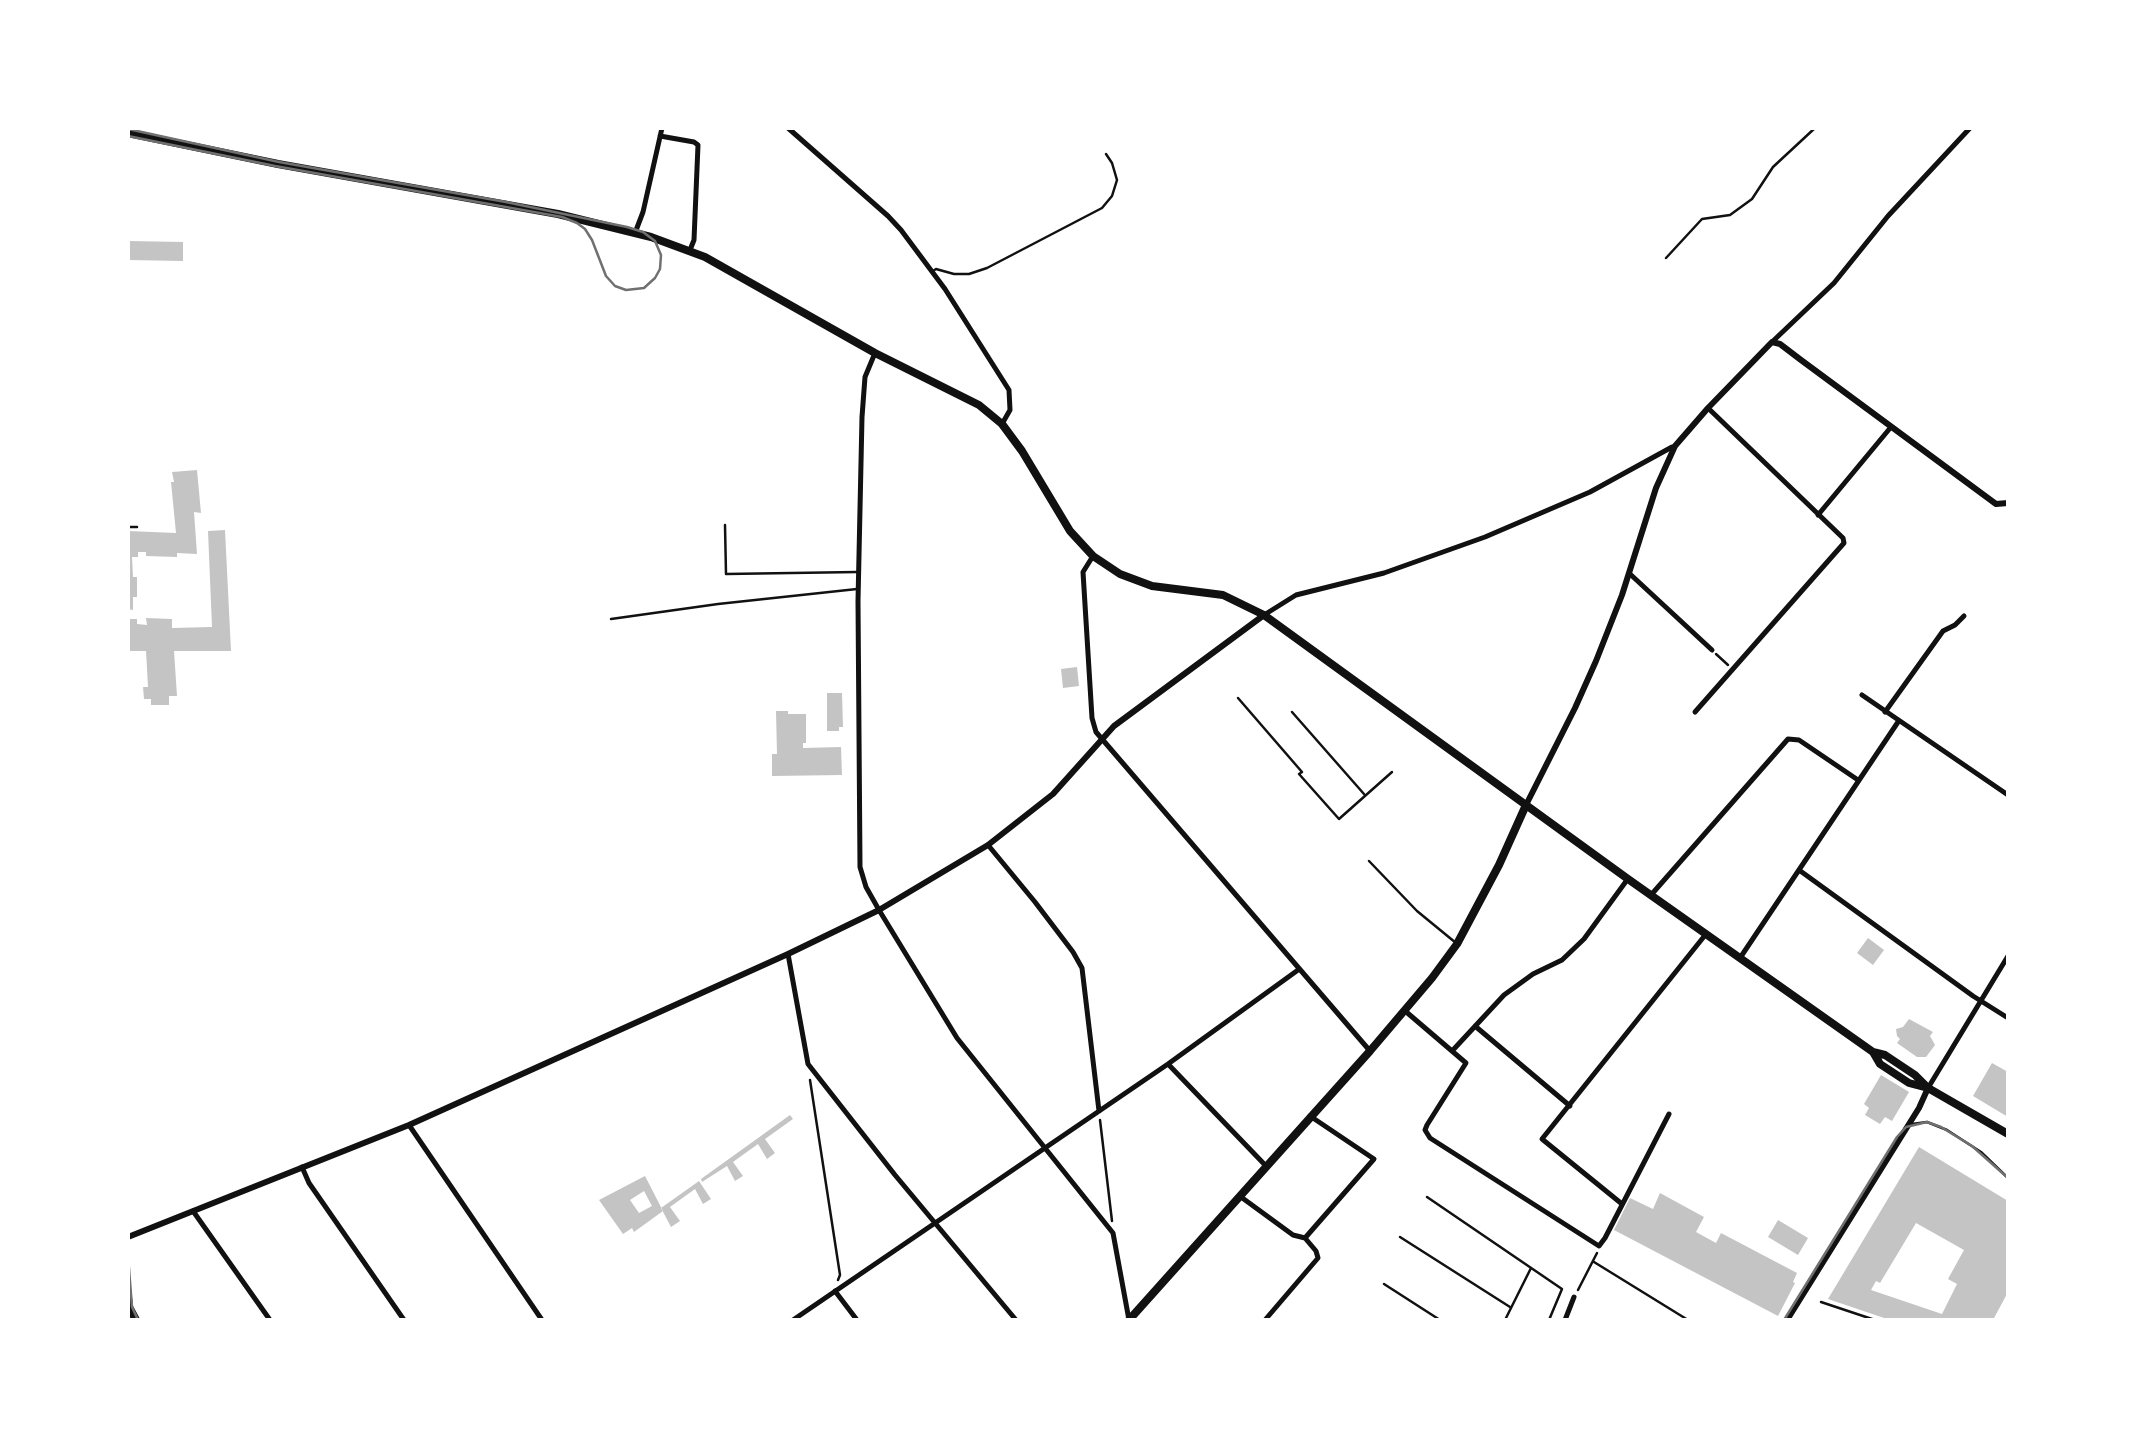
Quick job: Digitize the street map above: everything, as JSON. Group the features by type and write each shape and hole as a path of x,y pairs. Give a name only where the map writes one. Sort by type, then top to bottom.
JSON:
{"main road":[{"path":"128,133 558,214 689,250 758,286 875,353 979,406 1002,424 1070,531 1093,556 1120,574 1152,586 1223,595 1264,615 1873,1052 1880,1064 2008,1134"},
{"path":"1129,1320 1370,1051 1458,944 1526,805"},
{"path":"128,1296 136,1320"}],"street":[{"path":"636,233 662,128"},
{"path":"790,128 888,216 932,272 1008,390 1010,410 1002,424"},
{"path":"1526,805 1614,617 1656,488 1675,446 1772,342 1834,284 1888,216 1970,128"},
{"path":"660,136 698,145 694,240 689,250"},
{"path":"1772,342 1780,344 1996,504 2008,503"},
{"path":"875,353 865,377 858,589 860,867 878,910 957,1038 1113,1232 1129,1320"},
{"path":"1695,712 1843,545 1843,538 1708,408"},
{"path":"1818,516 1891,427"},
{"path":"128,1236 409,1125 878,910 988,846 1054,794 1114,726 1296,594 1384,573 1484,537 1590,492 1675,446"},
{"path":"1093,556 1083,572 1096,732 1370,1051"},
{"path":"1629,573 1712,650"},
{"path":"1885,712 1943,631 1964,616"},
{"path":"1862,696 2008,795"},
{"path":"1740,958 1898,722"},
{"path":"1650,895 1788,739 1798,740 1858,780"},
{"path":"988,846 1082,968 1099,1111"},
{"path":"1799,870 2008,1018"},
{"path":"1453,1050 1504,995 1562,960 1584,939 1628,879"},
{"path":"1622,1204 1542,1139 1706,934"},
{"path":"788,954 808,1064 1016,1320"},
{"path":"1787,1320 2008,956"},
{"path":"793,1320 1168,1064 1298,970"},
{"path":"1404,1010 1466,1063 1427,1125 1425,1130 1430,1138 1599,1246 1669,1114"},
{"path":"1475,1026 1570,1106"},
{"path":"1168,1064 1267,1166"},
{"path":"1305,1238 1374,1159 1310,1116"},
{"path":"409,1125 542,1320"},
{"path":"302,1167 309,1184 404,1320"},
{"path":"1240,1196 1292,1235 1305,1238 1318,1258 1265,1320"},
{"path":"193,1211 270,1320"},
{"path":"835,1292 858,1320"},
{"path":"1565,1320 1574,1296"}],"lane":[{"path":"1666,258 1702,219 1730,215 1752,199 1773,167 1816,128"},
{"path":"932,272 936,269 970,274 987,268 1102,208 1112,196 1117,180 1106,154"},
{"path":"725,525 726,574 859,572"},
{"path":"611,619 858,589"},
{"path":"1369,860 1417,911 1458,944"},
{"path":"1906,1127 1920,1122 1934,1124 1972,1146 2008,1178"}],"path":[{"path":"130,527 137,527"},
{"path":"1712,650 1733,670"},
{"path":"1238,698 1339,819 1392,772"},
{"path":"1292,712 1365,796"},
{"path":"808,1064 840,1275 835,1292"},
{"path":"1099,1111 1113,1232"},
{"path":"1428,1197 1562,1289 1549,1320"},
{"path":"1400,1237 1510,1307"},
{"path":"1574,1296 1599,1246"},
{"path":"1594,1262 1688,1320"},
{"path":"1505,1320 1531,1268"},
{"path":"1384,1284 1440,1320"},
{"path":"1821,1302 1875,1320"}],"building":[{"path":"128,241 183,242 183,261 128,260"},
{"path":"197,470 201,513 194,512 197,554 146,556 146,552 138,552 138,557 132,557 137,597 133,597 133,610 128,609 128,531 176,533 172,472"},
{"path":"225,530 231,651 174,651 177,696 169,696 169,705 151,705 151,699 144,699 143,687 148,687 146,651 128,651 128,619 147,625 146,618 172,619 172,628 212,627 208,531"},
{"path":"1077,667 1079,686 1063,688 1061,669"},
{"path":"827,693 842,693 843,727 839,731 827,731"},
{"path":"776,711 806,714 803,748 841,747 842,775 772,776 772,754 777,754"},
{"path":"1868,938 1884,950 1873,965 1857,953"},
{"path":"1909,1019 1933,1032 1930,1036 1935,1045 1926,1057 1917,1057 1897,1043 1900,1039 1896,1029"},
{"path":"1992,1063 2008,1072 2008,1117 1973,1096"},
{"path":"1881,1075 1909,1092 1892,1121 1885,1117 1880,1124 1865,1115 1869,1108 1864,1104"},
{"path":"790,1115 793,1119 765,1139 775,1153 767,1159 758,1144 733,1162 743,1176 735,1181 727,1166 702,1182 701,1179"},
{"path":"1919,1147 2008,1201 2008,1292 1993,1320 1890,1320 1828,1299","holes":["1916,1223 1964,1250 1948,1279 1957,1284 1942,1314 1871,1290 1876,1281 1880,1283"]},
{"path":"645,1176 663,1211 634,1232 632,1228 623,1234 599,1200","holes":["644,1191 652,1206 639,1213 630,1200"]},
{"path":"699,1181 711,1199 703,1204 695,1189 670,1207 680,1221 671,1227 661,1208"},
{"path":"1660,1193 1704,1217 1696,1232 1716,1243 1721,1233 1797,1273 1778,1316 1614,1230 1630,1198 1653,1209"},
{"path":"1778,1220 1808,1238 1798,1255 1768,1237"}],"tram line":[{"path":"128,129 279,162 627,227 655,241 661,255 660,269 644,288 626,290 615,286 606,276 585,229 562,217 128,136"},
{"path":"1784,1320 1906,1127 1927,1122 1941,1127 1972,1146 2008,1178"},
{"path":"128,1256 132,1307 138,1320"}]}
